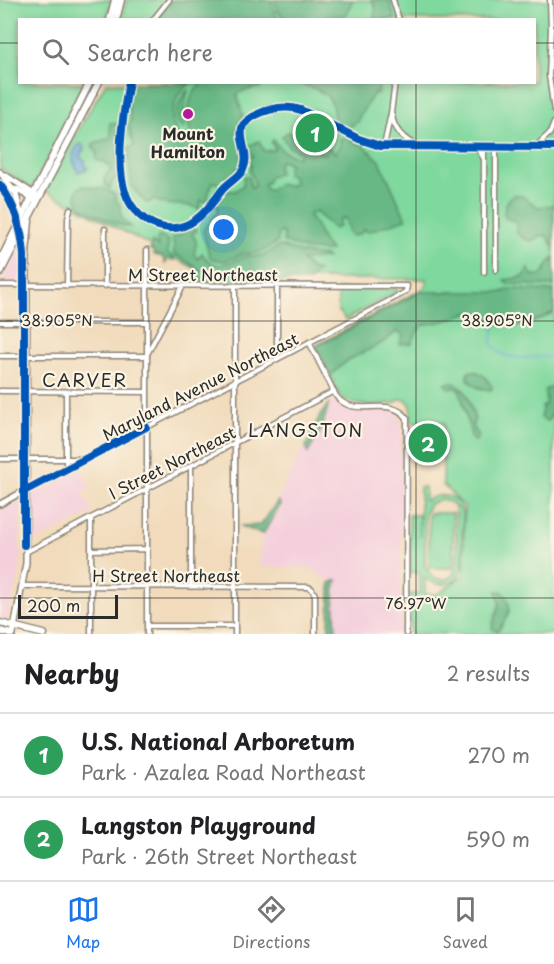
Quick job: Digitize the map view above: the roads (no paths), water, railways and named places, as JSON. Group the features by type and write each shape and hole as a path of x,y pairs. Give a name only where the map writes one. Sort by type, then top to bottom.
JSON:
{"main road":[{"path":"110,18 115,0"},
{"path":"116,18 121,0"},
{"path":"0,261 57,156 89,84"},
{"path":"64,142 98,84"},
{"path":"0,172 35,197"},
{"path":"0,172 19,201 28,245 26,253"},
{"path":"0,182 9,189 35,197"},
{"path":"13,632 23,586 26,552 27,286 24,218"},
{"path":"0,273 23,229"},
{"path":"0,623 13,632"},
{"path":"0,631 44,634"}],"street":[{"path":"155,18 169,0"},
{"path":"393,0 398,18"},
{"path":"549,0 552,38 549,75 554,111"},
{"path":"129,84 121,140 125,190 137,213 154,225 172,228 186,225 206,210 244,167 246,153 241,132 243,125 251,118 284,107 298,108 364,142 384,146 554,147"},
{"path":"384,146 395,84"},
{"path":"391,113 398,133 411,143 422,147"},
{"path":"534,147 550,134 554,123"},
{"path":"472,147 480,152 484,161"},
{"path":"484,147 484,272"},
{"path":"496,147 496,270"},
{"path":"496,162 501,152 509,147"},
{"path":"67,286 70,209"},
{"path":"105,229 105,286"},
{"path":"147,250 147,634"},
{"name":"M Street Northeast","path":"0,285 407,286"},
{"path":"146,356 183,286"},
{"path":"235,286 235,634"},
{"path":"277,286 277,359"},
{"name":"Maryland Avenue Northeast","path":"0,504 402,294 406,291 407,286"},
{"path":"0,322 147,322"},
{"path":"309,342 340,401 348,406 393,406 407,418 406,634"},
{"path":"0,356 146,356"},
{"path":"0,391 146,392"},
{"name":"I Street Northeast","path":"26,552 334,391"},
{"path":"66,392 66,469"},
{"path":"0,459 85,459"},
{"path":"191,466 191,587"},
{"path":"91,518 92,634"},
{"path":"91,550 146,549"},
{"name":"H Street Northeast","path":"23,586 308,588 312,589 315,595 315,634"},
{"path":"147,626 235,626"}],"water":[{"path":"80,144 84,149 79,156 85,160 88,169 78,172 73,157"}],"waterway":[{"path":"486,321 494,326 493,346 504,355 521,358 554,356"}],"place":[{"name":"Mount Hamilton","path":"188,114"},
{"name":"U.S. National Arboretum","path":"315,133"},
{"name":"Langston Playground","path":"428,443"}],"district":[{"name":"CARVER","path":"85,379"},
{"name":"LANGSTON","path":"306,429"}]}
